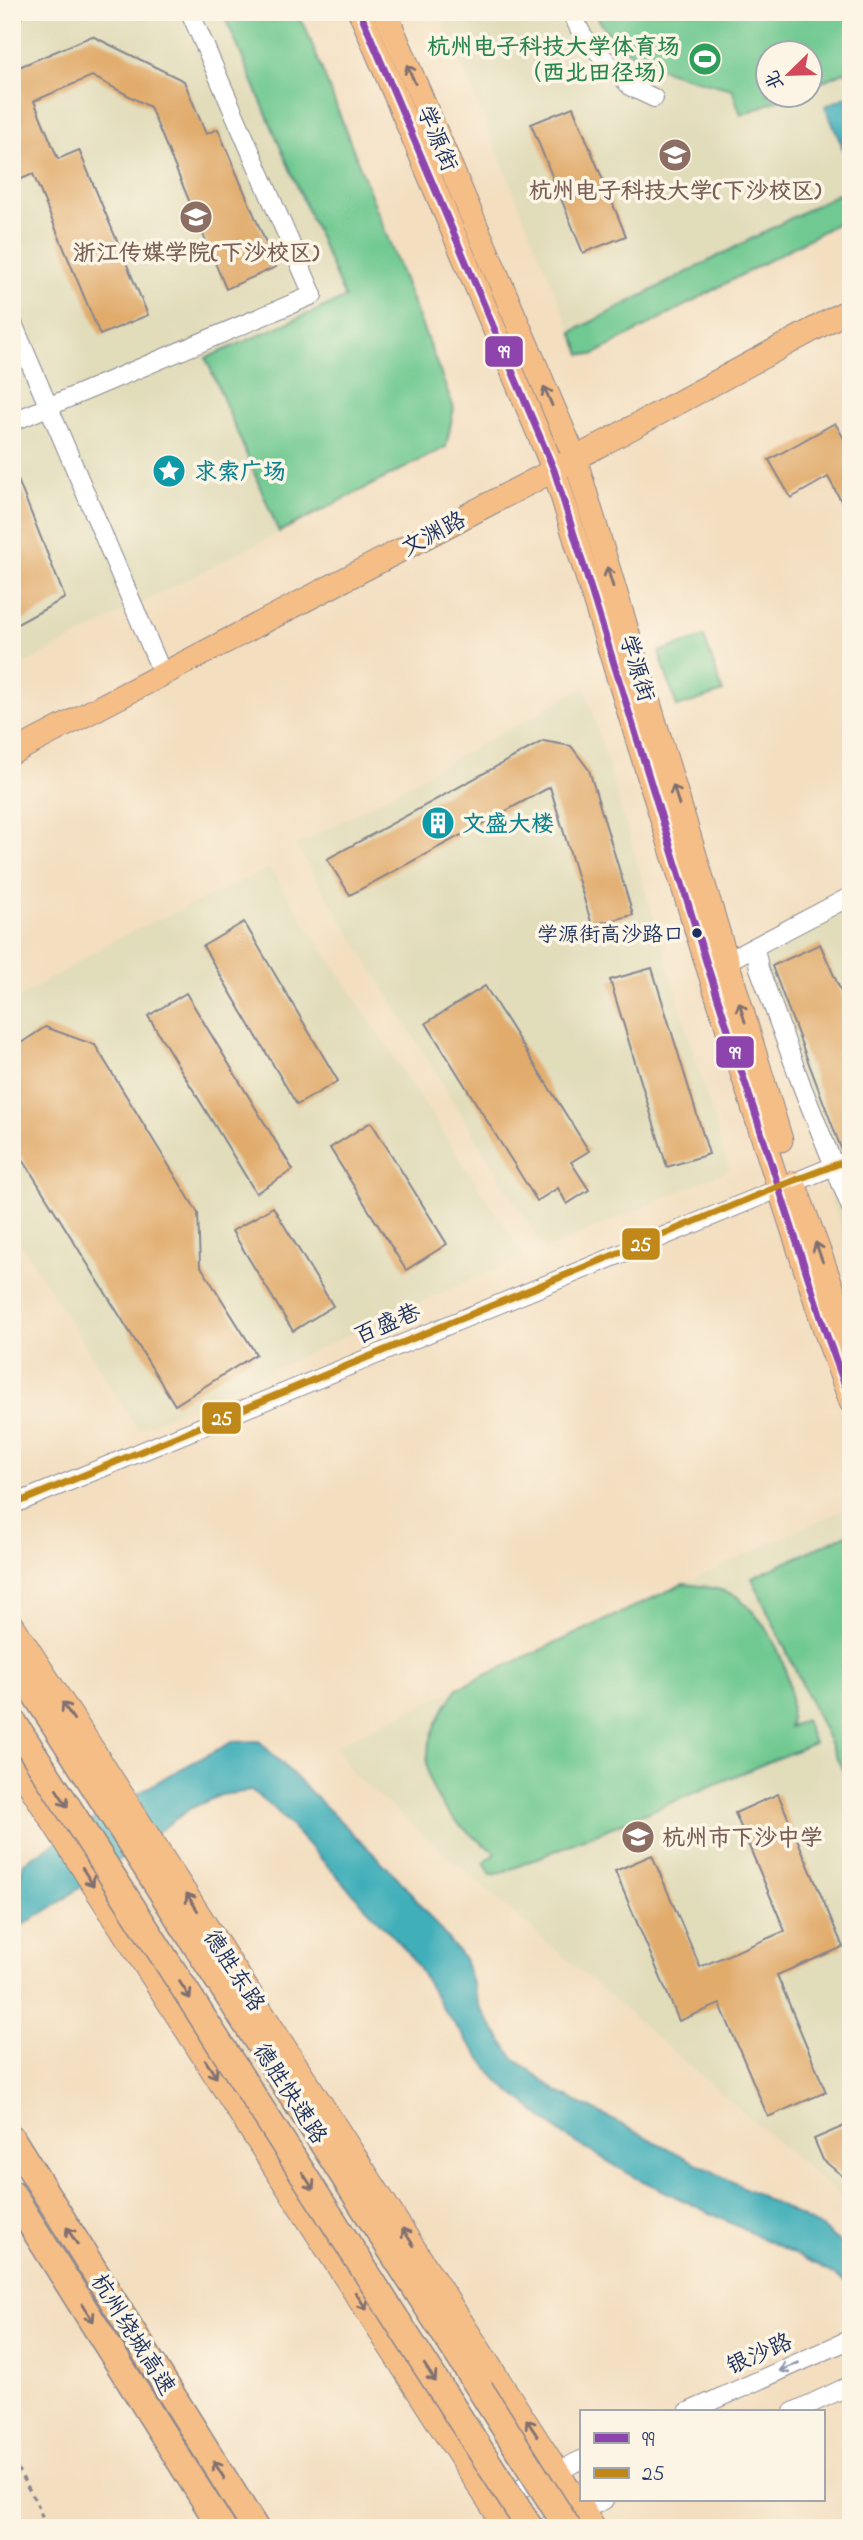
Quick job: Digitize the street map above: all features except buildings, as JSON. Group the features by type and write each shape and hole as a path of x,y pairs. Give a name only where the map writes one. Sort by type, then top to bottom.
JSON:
{"highway":[{"name":"德胜快速路","path":"12,1658 581,2522"},
{"name":"德胜快速路","path":"12,1720 530,2528"},
{"name":"杭州绕城高速","path":"12,2139 256,2528"},
{"name":"杭州绕城高速","path":"12,2194 222,2528"}],"main road":[{"name":"学源街","path":"360,12 554,470 718,967 851,1402"},
{"name":"学源街","path":"385,12 575,458 718,967"},
{"name":"文渊路","path":"12,753 554,470 851,309"},
{"name":"学源街","path":"786,1184 851,1339"},
{"name":"德胜东路","path":"12,1624 559,2470 581,2522"},
{"path":"12,1758 506,2528"}],"street":[{"path":"12,422 313,295 190,12"},
{"path":"571,12 583,36 631,87 654,98"},
{"path":"12,321 163,675"},
{"path":"718,967 851,896"},
{"path":"755,947 759,968 840,1163 851,1208"},
{"name":"百盛巷","path":"12,1505 840,1163"},
{"name":"银沙路","path":"692,2410 851,2339"},
{"path":"797,2410 851,2385"},
{"path":"490,2503 580,2460"},
{"path":"544,2528 581,2522 602,2502"}],"path":[{"path":"12,2460 37,2503 46,2528"}],"shaded area":[{"name":"浙江传媒学院(下沙校区)","path":"12,12 299,12 454,408 446,447 12,670"},
{"name":"杭州电子科技大学(下沙校区)","path":"439,12 851,12 851,216 593,355 581,354"},
{"path":"585,687 729,1170 545,1250 296,846"},
{"path":"270,868 524,1256 138,1430 12,1230 12,1002 118,938"},
{"path":"851,896 851,1256 744,953"},
{"name":"杭州市下沙中学","path":"851,1506 851,2206 353,1774 335,1745"}],"green space":[{"path":"223,12 291,12 305,26 454,408 446,447 279,532 206,358 345,298"},
{"name":"杭州电子科技大学体育场 （西北田径场）","path":"594,12 851,12 851,69 824,80 824,38 754,38 754,108 758,108 741,115 732,89 666,71 651,64 623,47"},
{"path":"851,187 851,216 593,355 581,354 572,332"},
{"path":"704,637 723,692 677,707 659,652"},
{"path":"851,1532 851,1788 752,1578"},
{"path":"683,1584 717,1589 736,1596 762,1623 778,1650 788,1680 791,1711 789,1727 805,1720 814,1743 504,1872 491,1875 484,1862 496,1853 452,1817 438,1799 430,1780 427,1760 431,1739 441,1715 458,1688"}],"water":[{"path":"851,95 851,159 848,160 825,106"},
{"path":"259,1741 398,1878 464,1959 480,2008 513,2057 556,2091 819,2226 851,2251 851,2285 814,2263 633,2176 565,2136 499,2082 445,2012 411,1956 276,1810 252,1791 221,1795 191,1808 53,1907 12,1931 12,1891 16,1888 24,1862 169,1775 232,1742"}],"transit line":[{"name":"99","path":"360,12 554,470 709,971 827,1336 851,1402"},
{"name":"25","path":"12,1505 780,1186 851,1159"}],"place":[{"name":"杭州电子科技大学体育场 （西北田径场）","path":"705,59"},
{"name":"杭州电子科技大学(下沙校区)","path":"675,155"},
{"name":"浙江传媒学院(下沙校区)","path":"196,217"},
{"name":"求索广场","path":"169,471"},
{"name":"文盛大楼","path":"438,823"},
{"name":"学源街高沙路口","path":"697,933"},
{"name":"杭州市下沙中学","path":"638,1837"}]}
